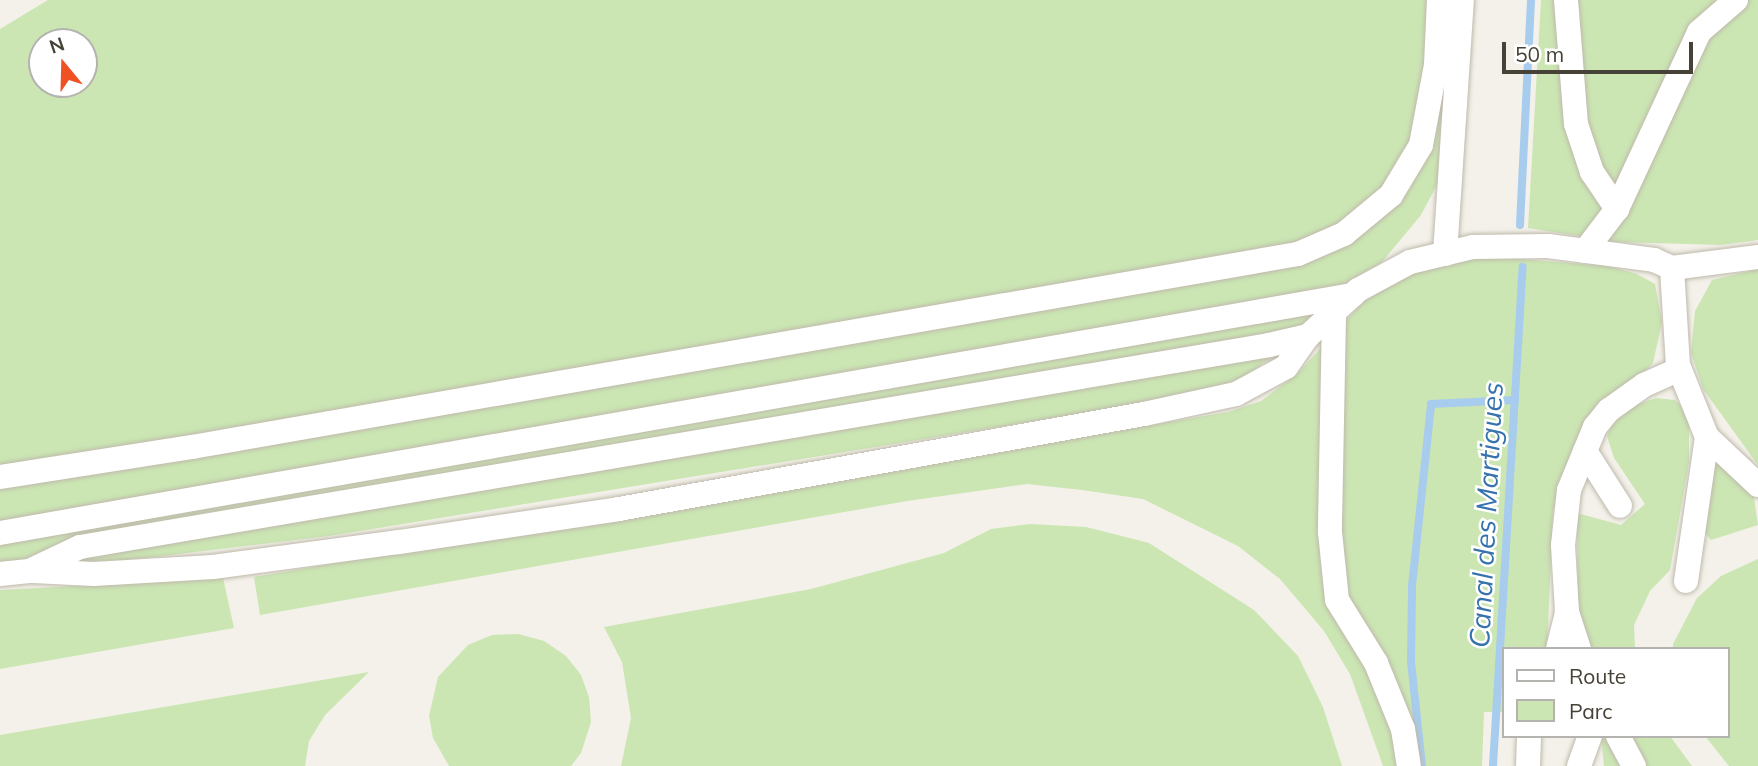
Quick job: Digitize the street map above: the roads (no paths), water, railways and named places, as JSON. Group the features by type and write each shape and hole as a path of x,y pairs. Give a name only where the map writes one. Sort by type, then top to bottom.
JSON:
{"lane":[{"path":"0,477 179,450 1298,254 1344,234 1391,195 1421,145 1436,65 1439,0"},
{"path":"1445,254 1462,0"},
{"path":"1566,0 1576,124 1592,172 1617,209"},
{"path":"1585,251 1617,209 1699,32 1736,0"},
{"path":"0,574 29,571 94,575 213,568 399,542 619,509 1144,414 1236,394 1286,367 1308,336 1334,316 1353,295 1409,262 1445,254 1486,247 1548,246 1654,260 1672,268 1758,257"},
{"path":"1672,268 1680,369 1707,436 1758,485"},
{"path":"0,533 1353,295"},
{"path":"1334,316 1330,532 1337,600 1376,663 1403,729 1409,766"},
{"path":"29,571 80,547 1308,336"},
{"path":"1578,647 1567,611 1563,545 1569,490 1595,427 1609,410 1644,385 1680,369"},
{"path":"1686,580 1707,436"},
{"path":"1585,451 1620,506"},
{"path":"1558,647 1567,611"},
{"path":"1528,766 1529,738"},
{"path":"1579,766 1590,738"},
{"path":"1590,738 1596,766"},
{"path":"1619,738 1634,766"}],"waterway":[{"name":"Canal des Martigues","path":"1520,225 1531,0"},
{"name":"Canal des Martigues","path":"1493,766 1523,267"},
{"path":"1422,766 1411,662 1412,586 1431,404 1515,400"}]}
